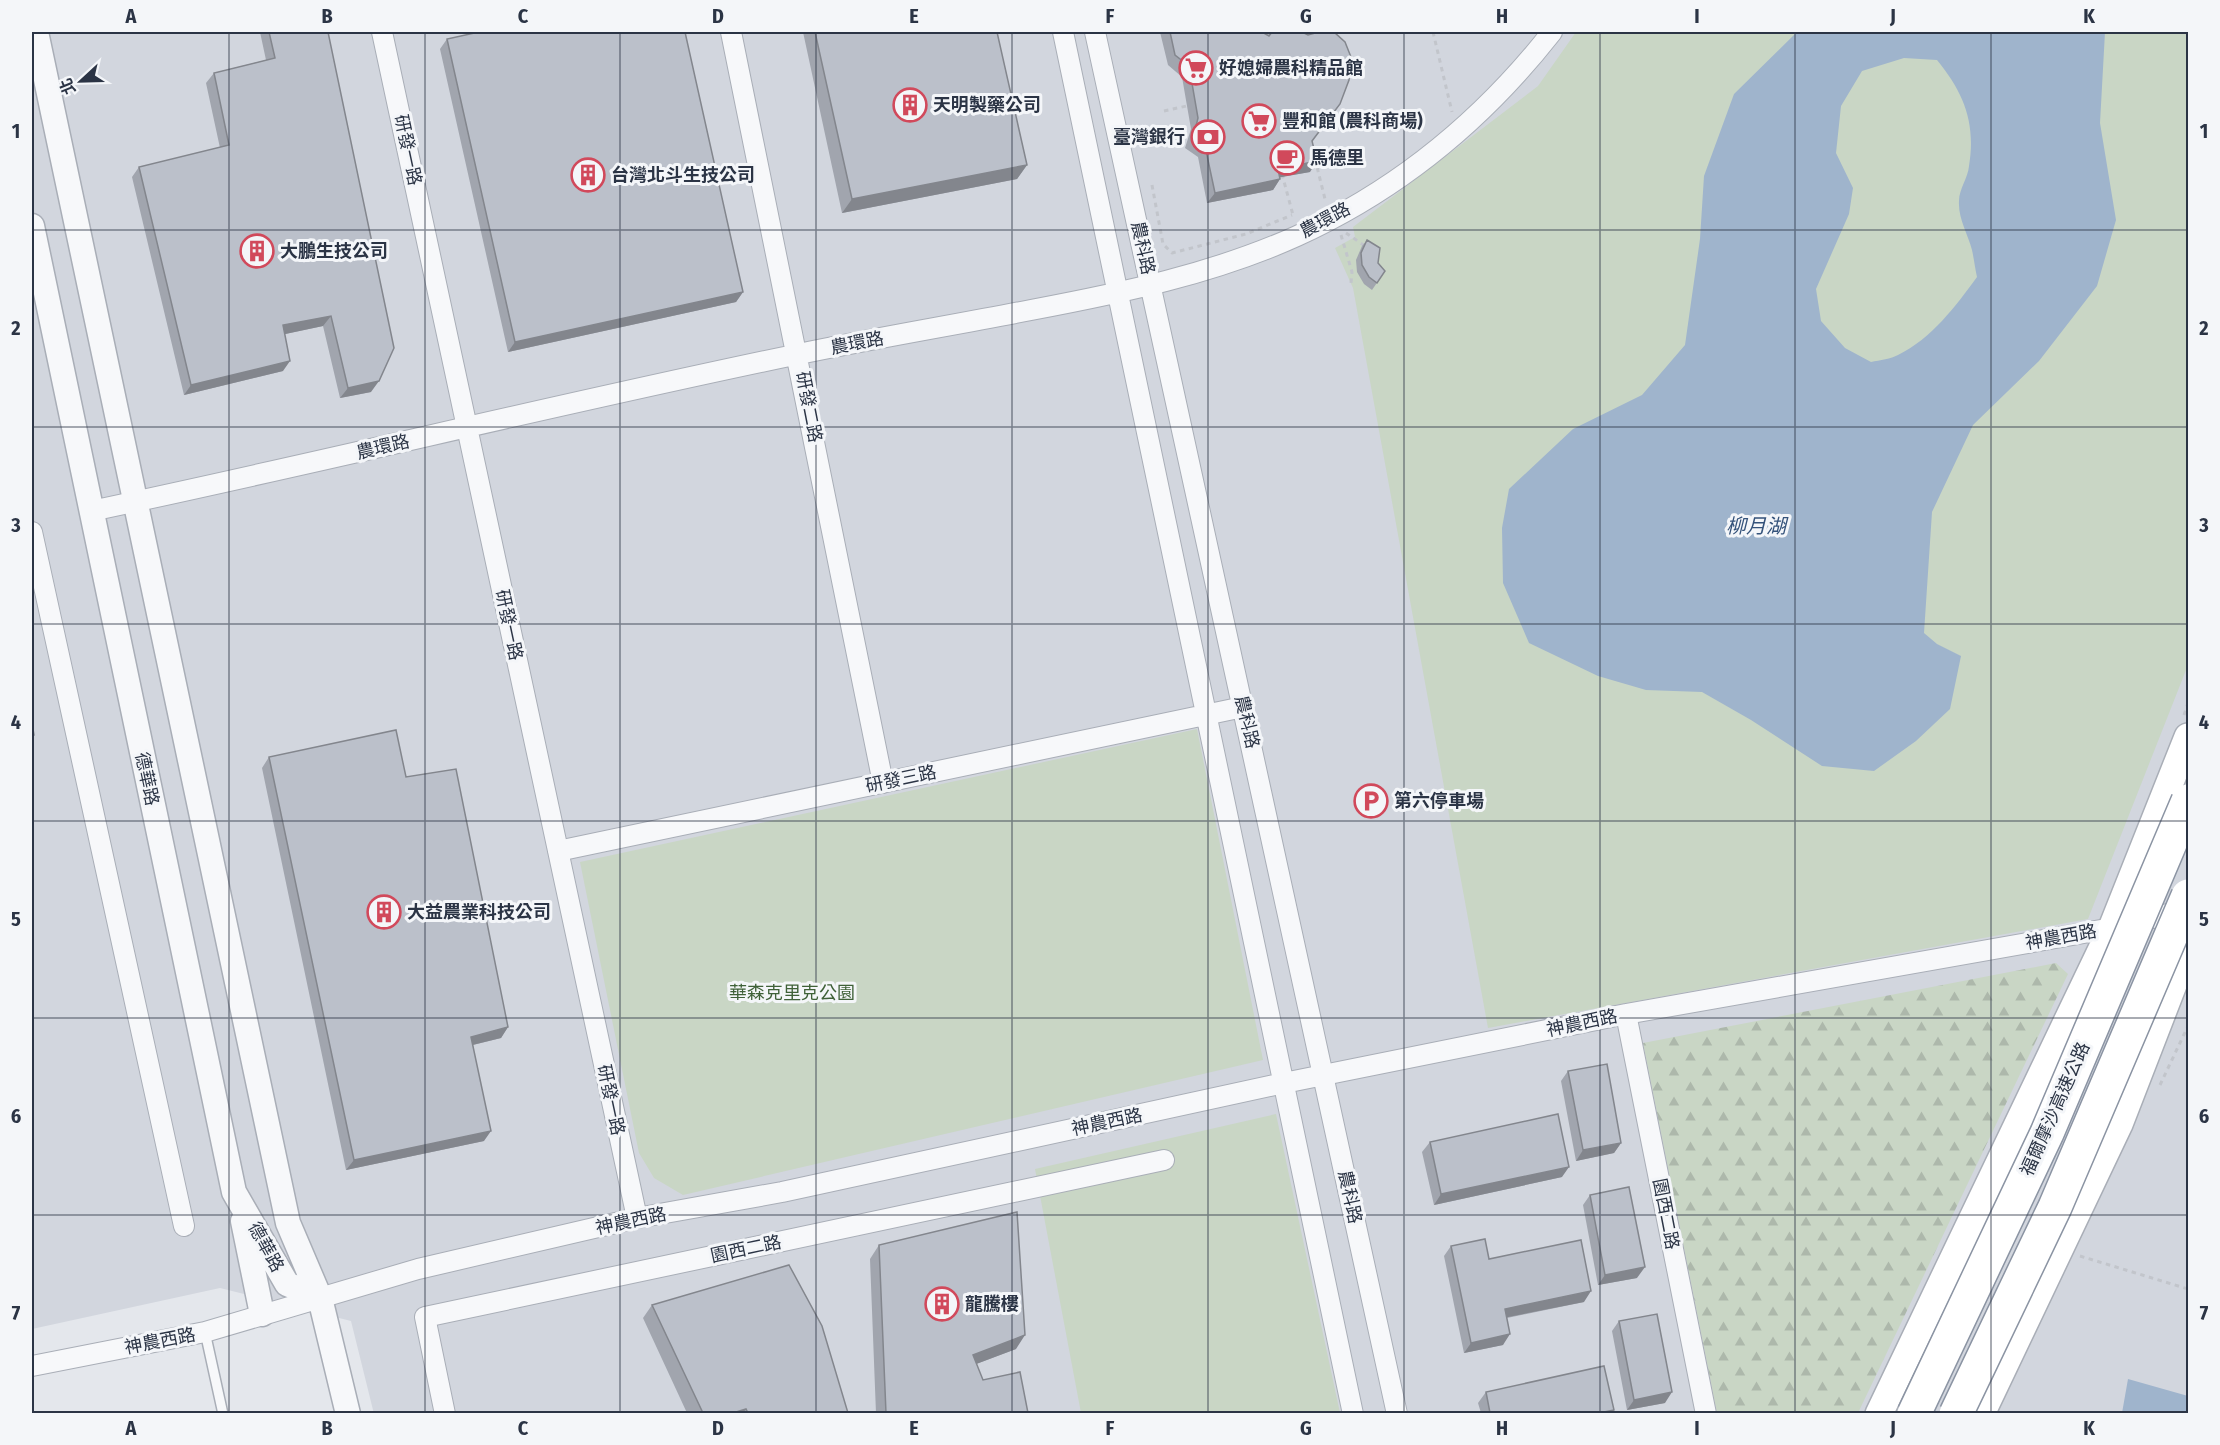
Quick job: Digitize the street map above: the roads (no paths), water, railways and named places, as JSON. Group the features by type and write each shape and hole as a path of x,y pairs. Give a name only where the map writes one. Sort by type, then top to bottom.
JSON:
{"highway":[{"name":"福爾摩沙高速公路","path":"1914,1413 2047,1132 2188,801"},
{"path":"1956,1413 2055,1207 2188,896"}],"main road":[{"path":"1879,1413 2112,928 2188,737"},
{"path":"1981,1413 2119,1124 2188,946"}],"street":[{"path":"36,32 288,1223 320,1298 348,1413"},
{"name":"研發一路","path":"382,32 636,1218"},
{"name":"研發二路","path":"732,32 799,354 883,783"},
{"name":"農科路","path":"1063,32 1353,1413"},
{"name":"農科路","path":"1095,32 1397,1413"},
{"name":"農環路","path":"91,511 799,354 1151,285 1296,236 1390,185 1436,152 1479,116 1518,75 1552,32"},
{"name":"德華路","path":"32,226 234,1191 286,1284 320,1298"},
{"path":"32,532 184,1226"},
{"name":"研發三路","path":"558,851 1244,707"},
{"name":"神農西路","path":"32,1366 206,1332 418,1269 636,1218 922,1163 1284,1083 1626,1014 2112,928 2188,909"},
{"name":"園西二路","path":"1626,1014 1706,1413"},
{"name":"園西二路","path":"445,1413 425,1317 1164,1160"},
{"path":"239,1201 262,1314"}],"lane":[{"path":"206,1332 223,1413"}],"water":[{"name":"柳月湖","path":"1797,32 2105,32 2100,123 2116,220 2097,286 2039,361 1973,425 1932,512 1924,633 1937,644 1961,656 1950,709 1916,741 1874,771 1822,766 1751,720 1702,692 1646,690 1598,676 1529,643 1503,583 1502,528 1509,489 1573,429 1642,395 1685,345 1700,239 1704,176 1734,94","holes":["1904,58 1937,60 1961,97 1969,122 1971,150 1967,175 1960,192 1959,208 1972,250 1977,277 1951,310 1921,340 1895,356 1871,362 1845,348 1821,321 1816,289 1849,214 1853,188 1836,153 1841,106 1862,71"]},
{"path":"2128,1379 2188,1396 2188,1413 2122,1413"}],"place":[{"name":"好媳婦農科精品館","path":"1196,68"},
{"name":"天明製藥公司","path":"910,105"},
{"name":"豐和館 (農科商場)","path":"1259,121"},
{"name":"臺灣銀行","path":"1208,137"},
{"name":"馬德里","path":"1287,158"},
{"name":"台灣北斗生技公司","path":"588,175"},
{"name":"大鵬生技公司","path":"257,251"},
{"name":"第六停車場","path":"1371,801"},
{"name":"大益農業科技公司","path":"384,912"},
{"name":"龍騰樓","path":"942,1304"}],"park label":[{"name":"華森克里克公園","path":"792,993"}]}
